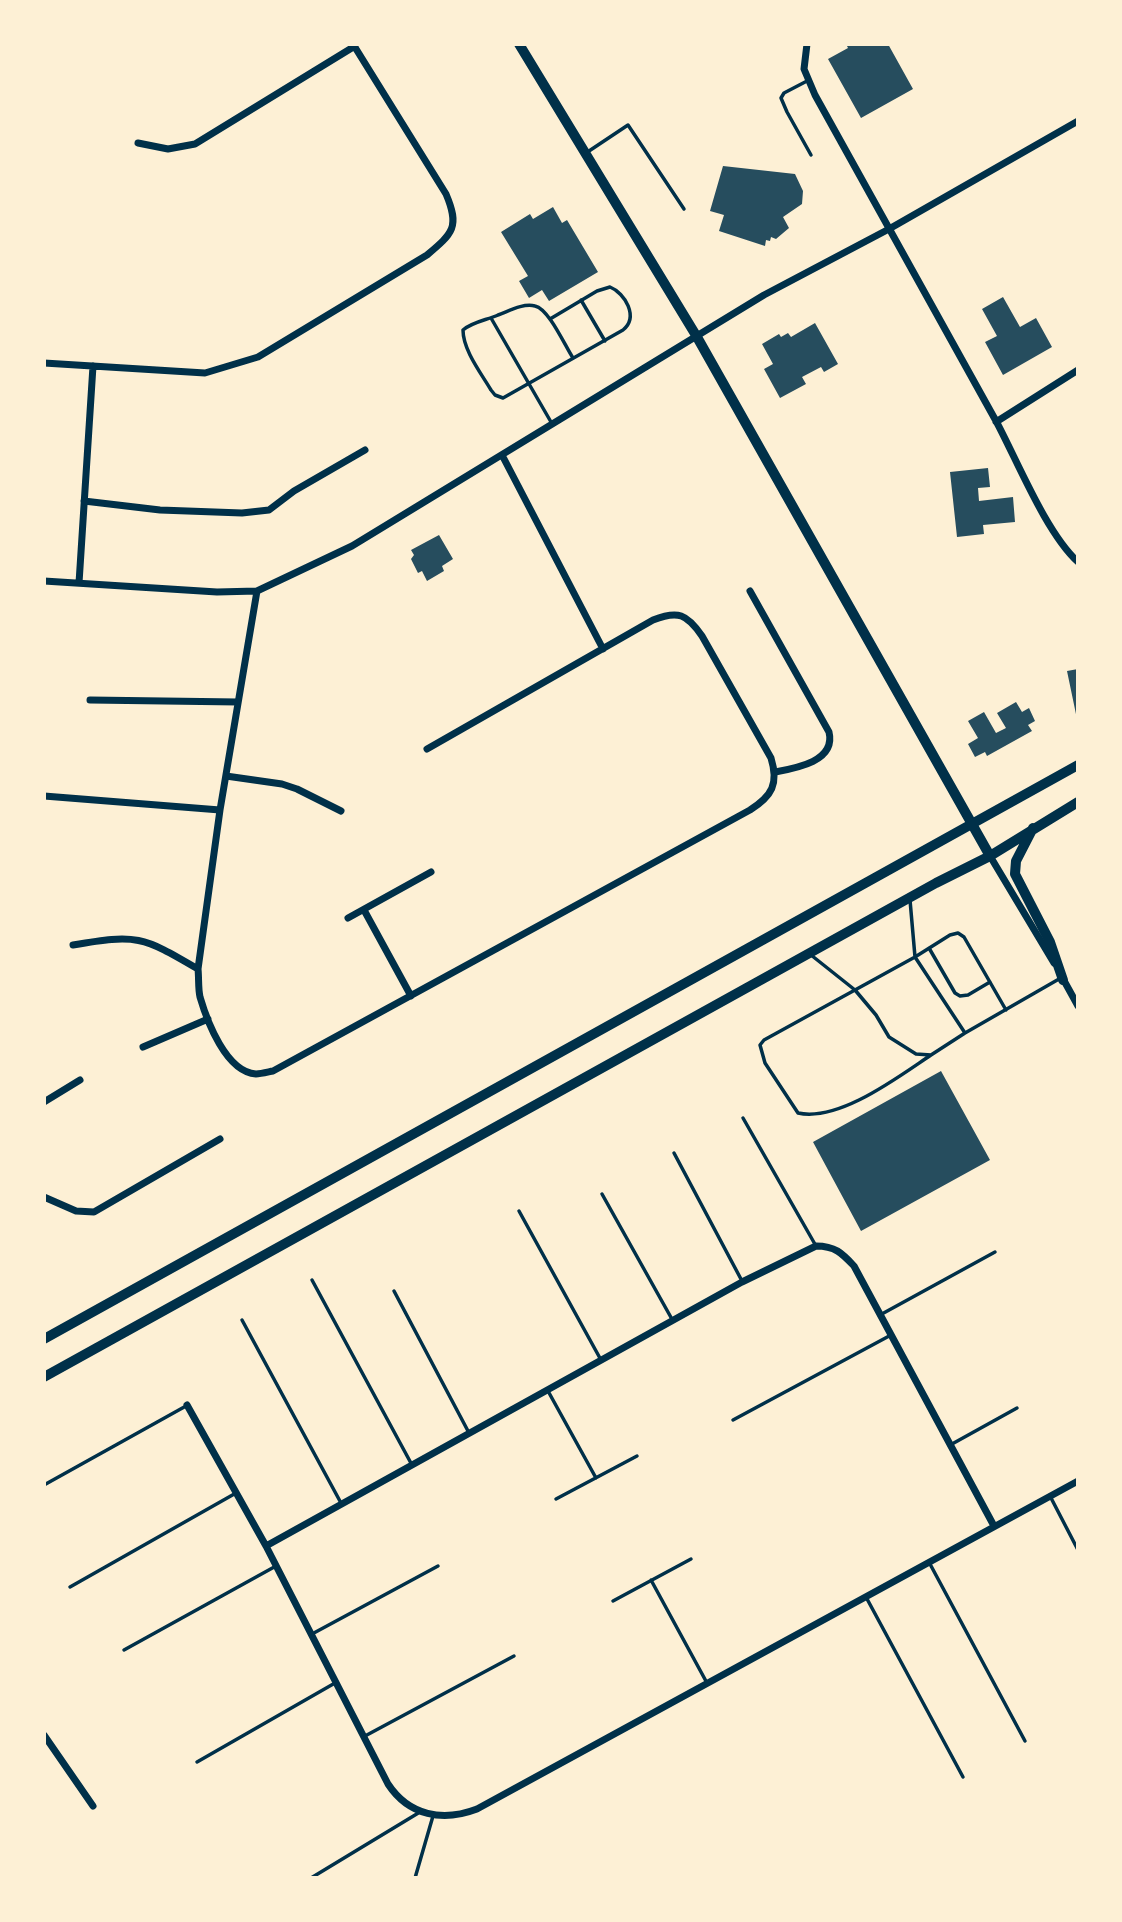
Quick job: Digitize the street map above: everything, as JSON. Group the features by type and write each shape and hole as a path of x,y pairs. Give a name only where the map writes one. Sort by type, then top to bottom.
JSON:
{"street":[{"path":"519,44 697,337 897,694 1078,1006"},
{"path":"807,44 804,69 807,81 1043,512 1069,554 1078,562"},
{"path":"44,363 205,373 258,357 427,256 446,239 454,226 454,213 446,194 354,45 195,144 168,149 138,143"},
{"path":"44,581 217,592 257,591 352,546 764,295 1057,136 1078,121"},
{"path":"79,583 93,366"},
{"path":"996,422 1078,370"},
{"path":"84,501 160,510 242,513 269,510 294,491 365,450"},
{"path":"502,455 603,649"},
{"path":"257,591 220,810 198,969 200,995 208,1019 221,1047 239,1067 255,1074 273,1071 750,810 765,800 773,786 775,772 771,758 694,624 682,615 668,614 427,749"},
{"path":"750,592 831,740 822,755 805,765 775,772"},
{"path":"90,700 238,702"},
{"path":"44,1339 1078,765"},
{"path":"226,776 282,784 298,789 341,811"},
{"path":"44,796 220,810"},
{"path":"44,1377 990,856 1078,802"},
{"path":"1033,828 1016,860 1015,874 1050,942 1063,979"},
{"path":"348,918 431,873"},
{"path":"364,910 411,996"},
{"path":"73,945 112,938 141,939 157,945 198,969"},
{"path":"143,1047 208,1019"},
{"path":"44,1101 80,1080"},
{"path":"44,1197 76,1211 94,1212 220,1139"},
{"path":"266,1546 743,1282 816,1246 830,1246 840,1251 854,1266 993,1526"},
{"path":"187,1405 266,1546 392,1790 408,1805 433,1816 460,1816 477,1809 1078,1481"},
{"path":"44,1735 93,1806"}],"lane":[{"path":"807,81 784,93 781,98 811,155"},
{"path":"585,153 628,125 684,209"},
{"path":"550,320 581,300 610,287 616,289 630,310 630,323 627,327 530,384 503,398 491,390 467,348 463,335 466,327 512,310 540,307 573,358"},
{"path":"581,300 605,341"},
{"path":"491,318 552,424"},
{"path":"910,898 915,957 965,1033"},
{"path":"1006,1010 964,937 958,933 950,935 764,1040 761,1045 765,1063 798,1113 813,1115 839,1108 884,1086 965,1033 1063,979"},
{"path":"929,948 955,993 960,996 968,995 990,982"},
{"path":"809,954 855,990 876,1015 889,1037 916,1054 931,1055"},
{"path":"743,1118 816,1246"},
{"path":"674,1153 743,1282"},
{"path":"602,1195 673,1321"},
{"path":"519,1211 601,1361"},
{"path":"880,1315 995,1252"},
{"path":"312,1280 412,1465"},
{"path":"394,1291 469,1433"},
{"path":"242,1320 342,1504"},
{"path":"733,1420 891,1335"},
{"path":"548,1390 596,1478"},
{"path":"44,1485 187,1405"},
{"path":"950,1445 1017,1408"},
{"path":"556,1499 637,1456"},
{"path":"70,1587 236,1493"},
{"path":"1050,1496 1078,1550"},
{"path":"612,1601 691,1559"},
{"path":"929,1561 1025,1741"},
{"path":"124,1650 276,1566"},
{"path":"312,1633 438,1566"},
{"path":"652,1580 707,1683"},
{"path":"865,1596 963,1777"},
{"path":"365,1737 514,1656"},
{"path":"197,1762 337,1682"},
{"path":"310,1878 420,1812"},
{"path":"415,1878 433,1816"}],"building":[{"path":"846,44 888,44 913,89 861,118 828,59 848,48"},
{"path":"723,166 795,174 803,191 802,204 783,217 789,228 776,239 771,237 770,241 766,240 765,246 719,231 724,215 710,211"},
{"path":"553,207 562,223 567,220 598,272 549,301 542,290 529,298 519,281 528,276 501,232 530,214 533,219"},
{"path":"1003,297 1020,327 1036,318 1052,347 1003,375 985,342 997,336 982,309"},
{"path":"815,323 838,364 824,372 821,367 802,377 806,384 780,398 764,369 773,364 762,344 779,334 781,337 788,333 791,337"},
{"path":"988,468 990,487 978,488 979,501 1013,497 1015,522 983,525 984,534 957,537 950,472"},
{"path":"439,535 453,559 442,566 444,571 427,581 422,571 418,573 411,559 414,555 411,550"},
{"path":"1078,669 1078,719 1077,719 1067,671"},
{"path":"1016,702 1022,712 1029,708 1035,721 1028,725 1032,731 987,756 985,752 975,757 968,744 978,738 968,721 984,712 996,733 1006,728 997,713"},
{"path":"941,1071 990,1160 861,1231 813,1142"}]}
